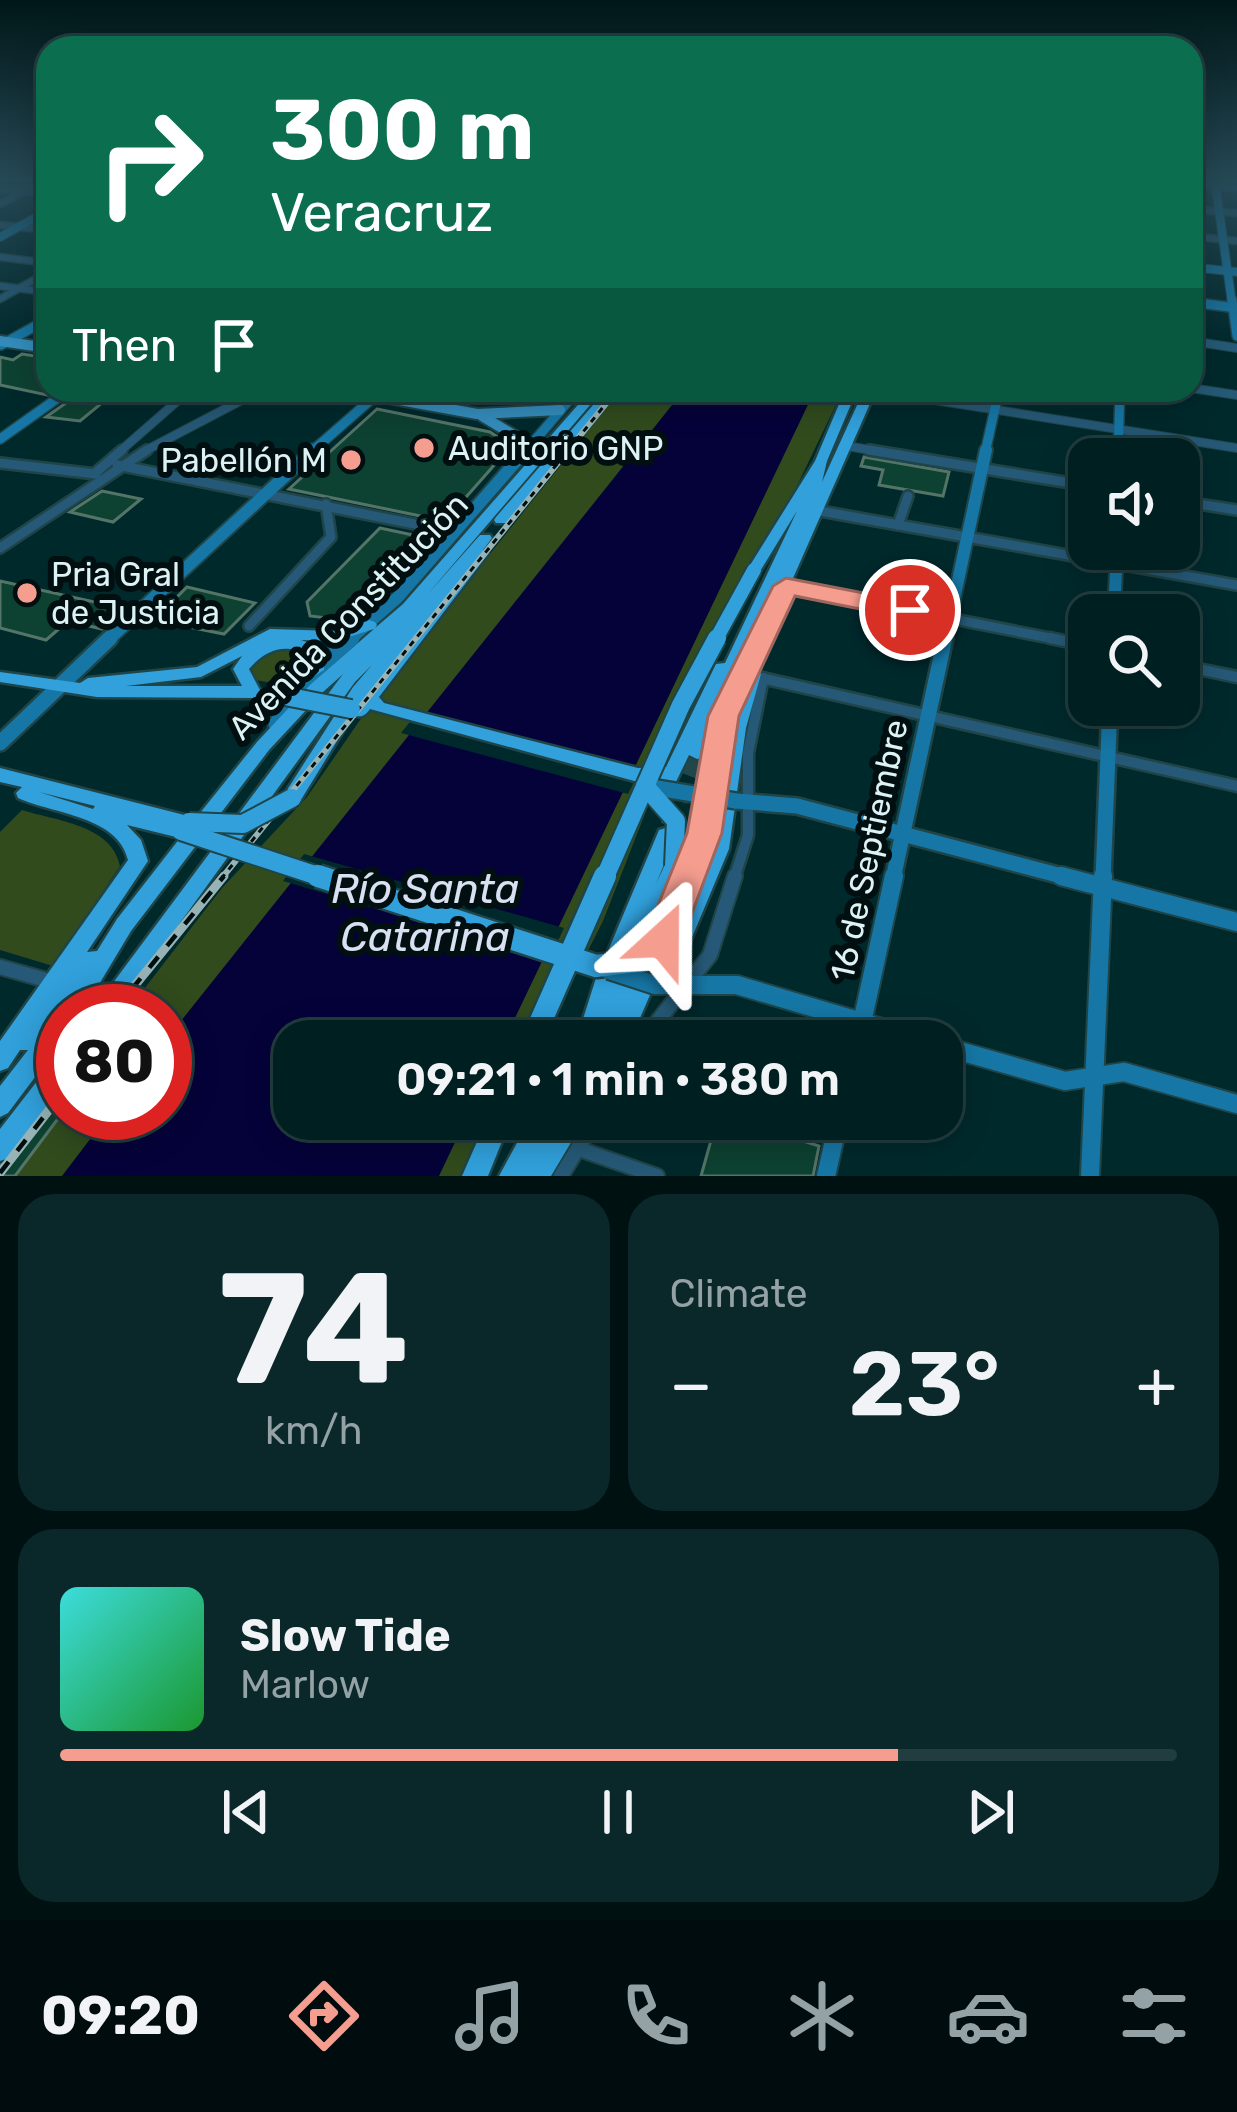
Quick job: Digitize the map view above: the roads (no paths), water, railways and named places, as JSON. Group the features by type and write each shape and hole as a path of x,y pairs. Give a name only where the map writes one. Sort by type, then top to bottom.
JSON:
{"highway":[{"path":"565,416 572,402"},
{"name":"Avenida Constitución","path":"88,984 124,925 263,746 317,688 408,607 505,500 565,416 582,402"},
{"name":"Avenida Constitución","path":"124,984 349,678 444,587 602,402"},
{"path":"602,1020 624,982 672,940 704,833 719,731 786,586 821,461 846,402"},
{"path":"541,1020 708,649 847,446 865,402"},
{"path":"505,500 563,451"},
{"path":"697,753 752,664 776,569 806,509"},
{"path":"366,708 472,570 488,534"},
{"path":"25,793 185,826 243,824 292,799 358,691 444,587"},
{"path":"63,686 201,672 270,634 337,636 369,625"},
{"path":"253,692 241,669 249,655 267,646 287,642 311,648 317,654 316,670"},
{"path":"88,684 208,686 366,708 670,781 700,708 752,664"},
{"path":"0,677 134,693 253,692"},
{"path":"366,708 645,786 678,822 674,866 629,950 666,835"},
{"path":"0,780 185,826 624,982"},
{"path":"0,780 120,828 138,850 134,873 0,1064"},
{"path":"0,1064 124,925"},
{"path":"621,1020 624,982"},
{"path":"0,1105 36,1058"},
{"path":"0,1149 36,1102"},
{"path":"475,1176 490,1140"},
{"path":"512,1176 532,1140"},
{"path":"535,1176 549,1140"},
{"path":"535,1176 559,1140"}],"main road":[{"path":"2,343 36,347"},
{"path":"419,402 477,415 565,416"},
{"path":"477,415 530,445"}],"street":[{"path":"1203,237 1237,241"},
{"path":"1223,239 1232,271 1237,336"},
{"path":"0,257 36,265"},
{"path":"0,299 36,276"},
{"path":"0,286 36,290"},
{"path":"1203,304 1235,308"},
{"path":"2,343 36,325"},
{"path":"1203,343 1237,348"},
{"path":"1203,390 1237,395"},
{"path":"0,440 52,402"},
{"path":"0,548 98,474 177,402"},
{"path":"0,463 98,474 238,402"},
{"path":"0,742 263,493 369,402"},
{"path":"944,402 1237,448"},
{"name":"16 de Septiembre","path":"863,1020 996,402"},
{"path":"1119,438 1120,402"},
{"path":"263,746 316,670 369,625 530,445 565,416"},
{"path":"847,446 1068,483"},
{"path":"117,465 455,532"},
{"path":"898,525 908,496"},
{"path":"249,626 331,537 326,504"},
{"path":"1200,504 1237,510"},
{"path":"806,509 1068,550"},
{"path":"1175,570 1237,585"},
{"path":"786,586 1068,642"},
{"path":"658,1020 710,955 748,835 741,802 752,664 929,716 1237,786"},
{"path":"1200,669 1237,677"},
{"path":"1090,1176 1106,886 1109,726"},
{"path":"645,786 670,781 741,802 797,806 1237,922"},
{"path":"0,967 55,982"},
{"path":"624,982 682,989 737,985 829,1020"},
{"path":"963,1052 1066,1081 1139,1075 1237,1104"},
{"path":"562,1176 583,1140"},
{"path":"826,1176 834,1140"},
{"path":"578,1149 657,1176"}],"water":[{"name":"Río Santa Catarina","path":"674,402 809,402 514,1020 273,1020 273,1140 456,1140 439,1176 62,1176 89,1140 192,1140 192,1007"}],"tunnel":[{"path":"669,826 697,753"}],"railway":[{"path":"221,879 607,402"},
{"path":"136,984 224,876"},
{"path":"0,1173 36,1127"}],"place":[{"name":"Auditorio GNP","path":"424,448"},
{"name":"Pabellón M","path":"351,460"},
{"name":"Pria Gral de Justicia","path":"27,593"}]}
